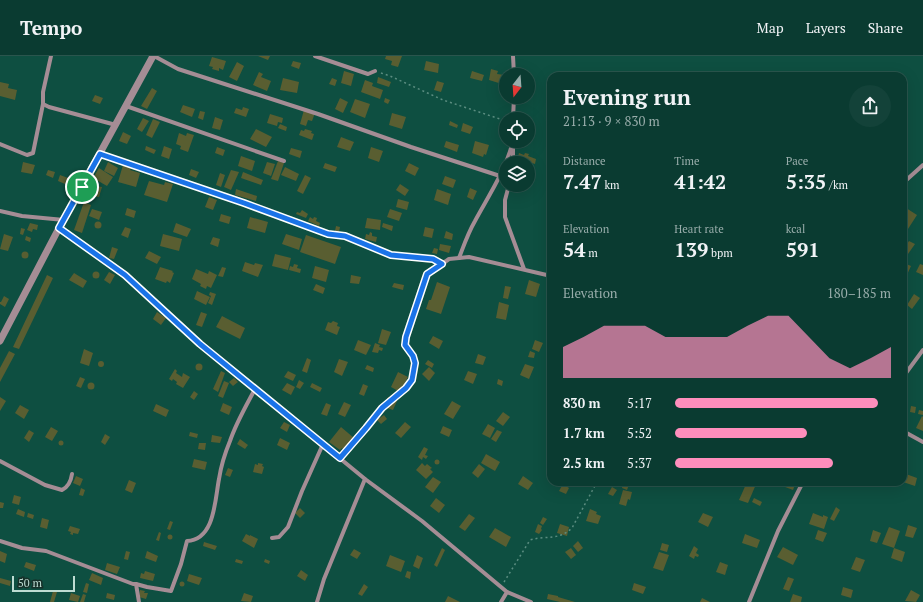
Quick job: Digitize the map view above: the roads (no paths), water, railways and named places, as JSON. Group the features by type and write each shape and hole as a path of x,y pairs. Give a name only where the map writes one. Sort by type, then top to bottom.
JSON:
{"street":[{"path":"0,144 27,154 33,153 43,104 43,92 51,56"},
{"path":"0,341 59,228 153,56 178,69 499,176"},
{"path":"314,56 368,74 375,71"},
{"path":"513,56 514,68"},
{"path":"43,104 49,107 116,125"},
{"path":"126,106 284,161"},
{"path":"100,154 244,203 328,234 345,236 391,255 433,259 442,264"},
{"path":"907,179 923,165"},
{"path":"459,258 474,222 499,178"},
{"path":"507,192 505,200 505,217 524,269"},
{"path":"0,211 22,216 64,220"},
{"path":"59,228 125,275 200,344 365,479 422,521 507,592 531,602"},
{"path":"340,458 382,408 406,388 412,380 415,363 413,356 405,345 406,337 427,274 450,259 469,257 547,275"},
{"path":"907,372 923,350"},
{"path":"0,541 22,548 46,551 133,584 171,591 181,564 187,541 194,541 199,538 214,512 219,478 226,451 234,430 255,389"},
{"path":"907,433 923,442"},
{"path":"272,538 279,537 288,527 323,444"},
{"path":"0,461 46,485 62,490 66,488 71,480 72,474"},
{"path":"317,602 324,579 365,479"},
{"path":"749,602 778,531 801,486"},
{"path":"136,584 138,602"},
{"path":"502,602 507,592"}]}
